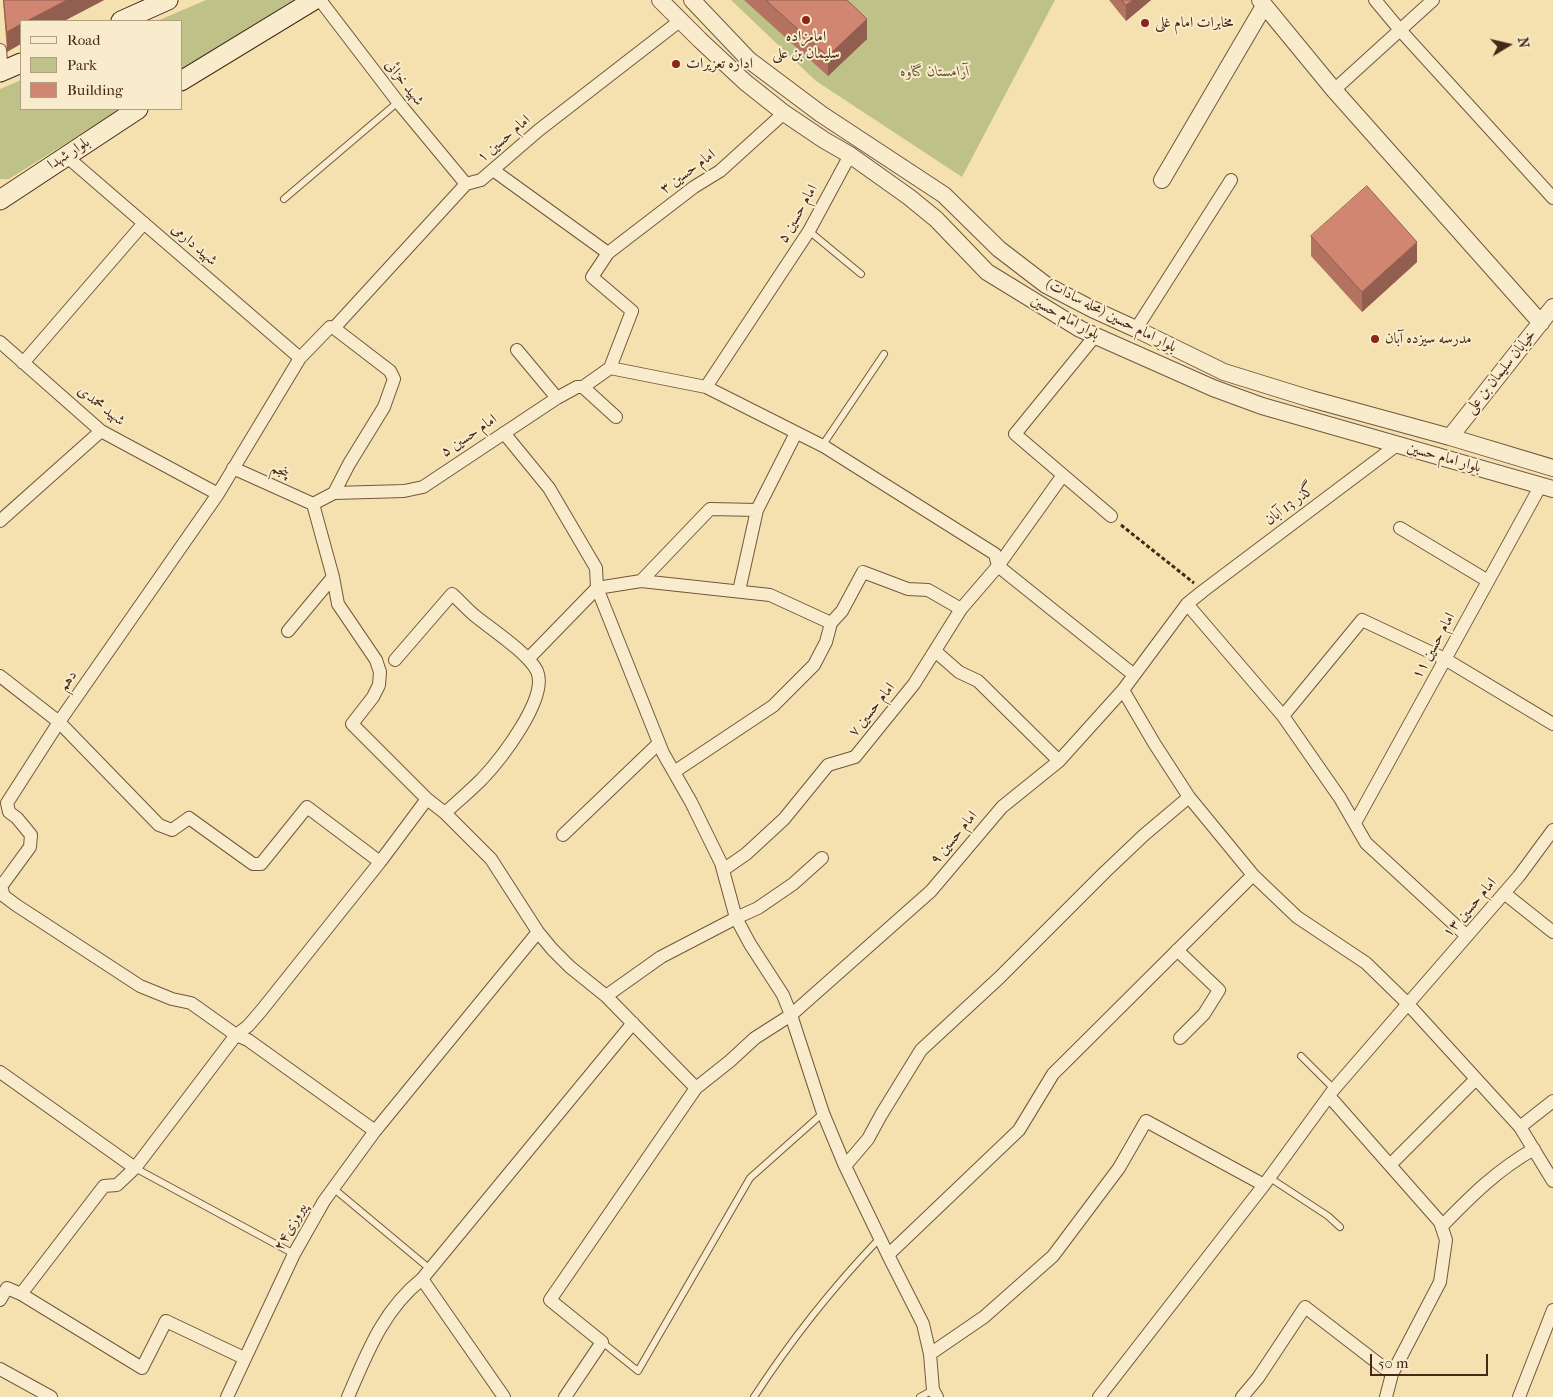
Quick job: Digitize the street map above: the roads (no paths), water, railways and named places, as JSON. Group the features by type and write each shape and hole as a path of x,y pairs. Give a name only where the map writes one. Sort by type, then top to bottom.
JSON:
{"main road":[{"path":"123,20 168,0"},
{"path":"182,80 314,0"},
{"path":"1,72 20,63"},
{"name":"بلوار شهدا","path":"3,195 136,110"}],"street":[{"name":"شهید خزائی","path":"320,0 398,102 466,184"},
{"name":"بلوار امام حسین","path":"660,0 745,82 784,113 850,155 909,197 936,219 988,272 1039,305 1095,336 1213,388 1262,406 1547,487"},
{"name":"بلوار امام حسین (محله سادات)","path":"692,0 749,60 821,114 944,195 999,249 1046,285 1224,372 1311,400 1450,437 1553,468"},
{"path":"1375,0 1553,198"},
{"path":"1334,90 1433,0"},
{"path":"1162,180 1262,3 1334,90 1541,323"},
{"name":"امام حسین ۱","path":"233,468 300,358 330,327 334,328 466,184 481,180 538,130 681,20"},
{"path":"0,50 1,72"},
{"name":"امام حسین ۳","path":"610,368 632,311 592,277 608,253 694,186 720,171 784,113"},
{"name":"امام حسین ۵","path":"706,387 809,231 850,155"},
{"name":"شهید دارمی","path":"66,156 300,358"},
{"path":"493,170 608,253"},
{"path":"1136,329 1231,180"},
{"path":"23,363 144,223"},
{"name":"خیابان سلیمان بن علی","path":"1450,437 1553,307"},
{"path":"334,328 390,371 394,379 384,407 349,464 334,493 313,504 333,576 338,604 376,660 380,672 379,685 374,697 352,724 427,799 445,812 491,859 538,932 570,967 606,996 696,1088"},
{"path":"1095,336 1015,434 1110,516"},
{"name":"شهید محمدی","path":"0,342 101,431 218,494"},
{"path":"517,350 558,398"},
{"path":"610,368 706,387 822,446 995,554 998,566 1134,675"},
{"name":"امام حسین ۵","path":"334,493 404,491 422,487 558,398 578,388 583,388 610,368"},
{"path":"583,388 616,417"},
{"path":"0,521 101,431"},
{"path":"504,433 549,488 596,568 597,588 658,743 721,863 736,918 783,995 823,1113 845,1166 923,1324 930,1354 935,1393"},
{"path":"739,591 757,510 796,433"},
{"name":"گذر 13 آبان","path":"1187,604 1203,590 1397,445"},
{"name":"دهم","path":"0,887 30,847 31,835 17,818 9,812 7,803 59,722 218,494 233,468"},
{"name":"پنجم","path":"233,468 313,504"},
{"name":"امام حسین ۷","path":"723,870 746,854 784,819 828,765 855,757 914,684 961,609 998,566 1062,475"},
{"name":"امام حسین ۱۱","path":"1355,823 1488,581 1547,487"},
{"path":"641,581 710,509 757,510"},
{"path":"1400,528 1488,581"},
{"path":"674,772 773,706 814,665 826,642 831,623 842,611 863,572 908,589 928,590 961,609"},
{"path":"288,631 333,576"},
{"path":"528,659 597,588 641,581 770,595 831,623"},
{"path":"395,660 452,594 472,614 528,659 536,670 539,680 536,699 526,720 481,780 445,812"},
{"path":"1187,604 1283,716 1340,798 1366,843 1468,936"},
{"name":"امام حسین ۹","path":"602,1342 550,1300 696,1088 755,1038 791,1015 931,892 1002,807 1059,761 1123,690 1187,604"},
{"path":"1283,716 1362,620 1444,660 1553,724"},
{"path":"935,651 959,672 978,682 1059,761"},
{"path":"0,676 59,722 159,826 172,830 189,818 253,864 261,864 307,807 380,862"},
{"path":"1123,690 1189,797 1253,875 1297,917 1366,963 1407,1003 1520,1127 1553,1181"},
{"path":"563,835 658,743"},
{"path":"845,1166 868,1139 921,1050 1006,971 1104,872 1189,797"},
{"path":"21,1294 104,1186 117,1185 136,1168 236,1035 248,1026 261,1011 380,862 427,799"},
{"name":"امام حسین ۱۳","path":"1099,1397 1267,1182 1331,1093 1519,876 1553,830"},
{"path":"606,996 661,957 758,908 793,884 822,858"},
{"path":"888,1255 1019,1130 1053,1074 1253,875"},
{"path":"0,887 4,896 16,905 140,986 172,999 191,1003 236,1035 248,1040 375,1131"},
{"path":"1504,893 1553,932"},
{"name":"پیروزی۲۴","path":"227,1397 294,1254 324,1201 375,1131 538,932"},
{"path":"1177,950 1219,990 1204,1014 1180,1038"},
{"path":"348,1397 372,1341 406,1292 426,1274 633,1023"},
{"path":"0,1072 136,1168"},
{"path":"1390,1166 1476,1079"},
{"path":"1331,1093 1390,1166 1440,1222 1446,1240 1440,1282 1392,1374 1386,1397"},
{"path":"1520,1127 1553,1101"},
{"path":"930,1354 984,1317 1053,1256 1119,1168 1146,1121 1267,1182"},
{"path":"1442,1226 1495,1174 1534,1149"},
{"path":"426,1274 504,1397"},
{"path":"0,1300 4,1285 142,1368 166,1321 244,1358"},
{"path":"1242,1397 1258,1378 1305,1307 1392,1374"},
{"path":"1518,1397 1553,1310"},
{"path":"565,1397 602,1342"},
{"path":"0,1369 51,1397"}],"lane":[{"path":"284,199 398,102"},
{"path":"809,231 861,274"},
{"path":"822,446 884,354"},
{"path":"1301,1056 1331,1093"},
{"path":"602,1342 638,1371 750,1178 823,1113"},
{"path":"136,1168 294,1254"},
{"path":"1267,1182 1328,1216 1340,1227"},
{"path":"333,1188 426,1274"},
{"path":"754,1397 774,1366 847,1273 880,1238"},
{"path":"920,1397 935,1393"}],"place":[{"name":"امامزاده سلیمان بن علی","path":"806,20"},
{"name":"مخابرات امام غلی","path":"1145,23"},
{"name":"اداره تعزیرات","path":"676,64"},
{"name":"مدرسه سیزده آبان","path":"1375,339"}],"park label":[{"name":"آرامستان گناوه","path":"935,72"}]}
